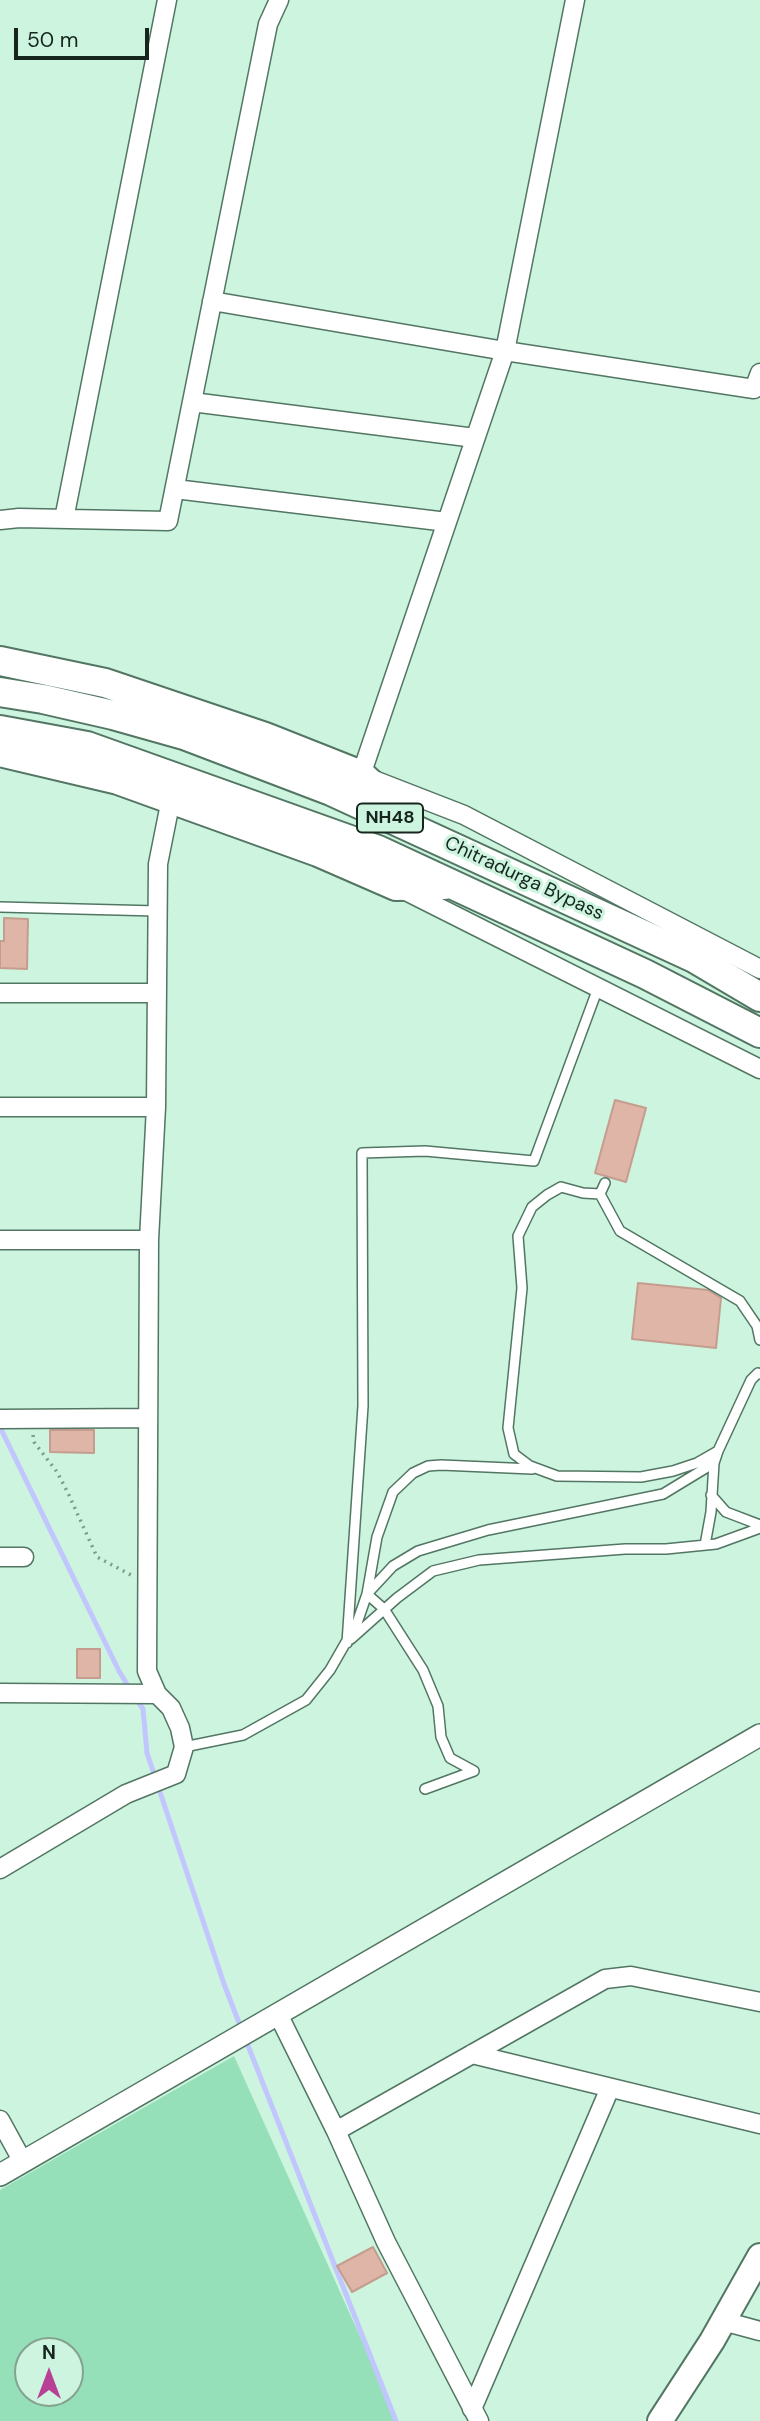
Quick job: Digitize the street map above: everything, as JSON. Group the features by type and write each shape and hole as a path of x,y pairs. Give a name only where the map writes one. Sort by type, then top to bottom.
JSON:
{"main road":[{"path":"0,661 105,683 190,710 361,775 423,833"},
{"name":"Chitradurga Bypass","path":"0,692 102,712 184,735 331,791 694,958 760,997"},
{"name":"Chitradurga Bypass","path":"0,730 87,746 378,850 645,974 760,1033"},
{"path":"0,752 118,780 318,852 396,886 451,885"},
{"path":"660,2421 760,2256"}],"street":[{"path":"64,519 167,0"},
{"path":"0,520 168,521 268,24 279,0"},
{"path":"575,0 505,351 361,775 464,815 760,969"},
{"path":"212,301 505,351 754,389 760,373"},
{"path":"192,402 475,438"},
{"path":"175,489 447,522"},
{"path":"5,1864 126,1794 176,1774 184,1747 180,1728 171,1708 157,1694 147,1671 149,1240 156,1107 158,864 171,799"},
{"path":"396,886 760,1069"},
{"path":"0,993 157,993"},
{"path":"0,1107 156,1107"},
{"path":"0,1240 149,1240"},
{"path":"0,1419 148,1418"},
{"path":"0,1557 24,1557"},
{"path":"0,1693 157,1694"},
{"path":"0,2175 760,1735"},
{"path":"336,2131 605,1979 631,1976 760,2002"},
{"path":"278,2014 336,2131 386,2242 476,2415"},
{"path":"472,2054 760,2123"},
{"path":"476,2415 610,2088"},
{"path":"0,2120 23,2162"},
{"path":"723,2321 760,2331"}],"lane":[{"path":"0,907 157,911"},
{"path":"347,1643 363,1406 362,1153 425,1151 534,1161 598,988"},
{"path":"600,1194 605,1183"},
{"path":"600,1194 561,1188 547,1195 532,1207 518,1236 522,1288 508,1428 514,1454 530,1466 557,1476 641,1476 674,1471 718,1451"},
{"path":"600,1194 620,1231 740,1301 757,1326 760,1340"},
{"path":"705,1545 711,1512 714,1463 751,1380 760,1374"},
{"path":"367,1594 393,1566 418,1551 488,1530 663,1494 714,1463"},
{"path":"184,1747 243,1735 306,1700 330,1670 357,1623 367,1594 377,1537 393,1492 413,1473 428,1466 441,1465 537,1469"},
{"path":"711,1495 726,1512 760,1526"},
{"path":"347,1643 384,1609 433,1571 479,1560 716,1544 760,1526"},
{"path":"367,1594 384,1609 423,1670 438,1706 441,1737 450,1758 474,1771 425,1789"}],"path":[{"path":"33,1419 34,1442 57,1472 97,1557 125,1571 148,1588"}],"green space":[{"path":"234,2056 398,2421 0,2421 0,2190"}],"building":[{"path":"4,918 28,919 27,969 0,968 0,941 4,941"},
{"path":"615,1100 646,1108 626,1182 595,1173"},
{"path":"638,1283 708,1290 721,1298 716,1348 632,1339"},
{"path":"50,1430 94,1430 94,1453 50,1452"},
{"path":"77,1649 100,1649 100,1678 77,1678"},
{"path":"373,2247 387,2273 352,2292 337,2266"}],"waterway":[{"path":"0,1427 131,1691"},
{"path":"136,1699 143,1709 147,1753 241,2028"},
{"path":"245,2038 396,2421"}]}
